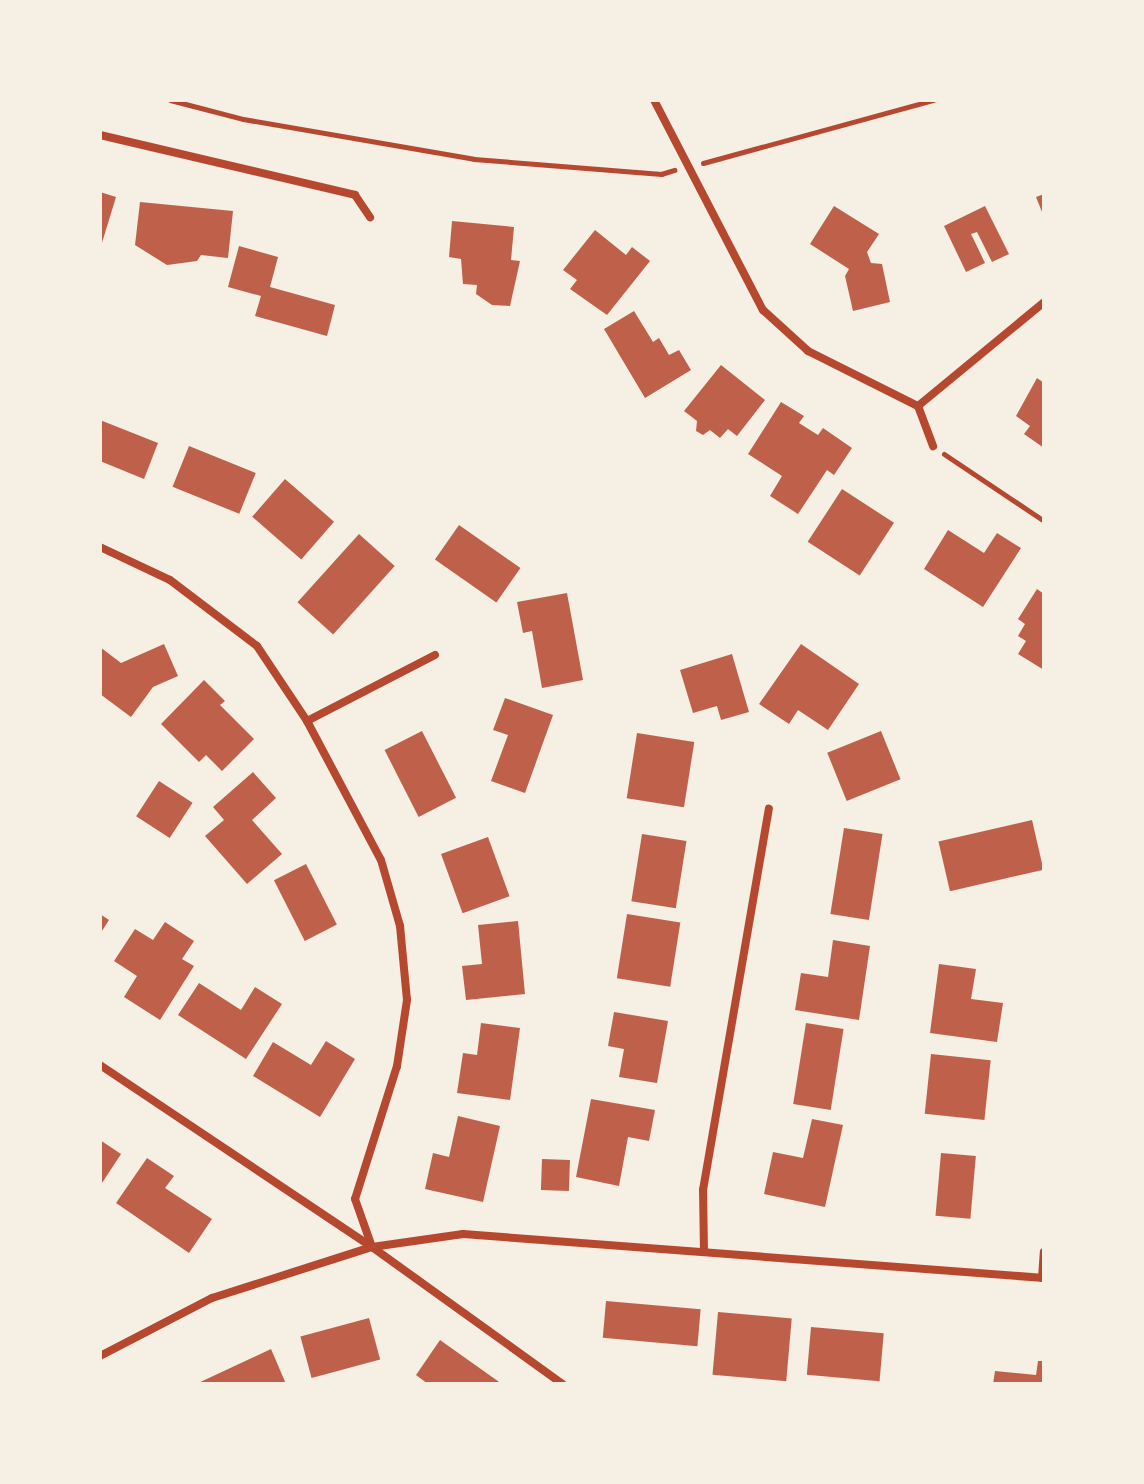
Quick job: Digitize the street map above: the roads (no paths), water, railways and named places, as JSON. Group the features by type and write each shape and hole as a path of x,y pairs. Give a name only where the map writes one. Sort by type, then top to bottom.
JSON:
{"street":[{"path":"654,100 763,310 808,351 918,406 933,446"},
{"path":"100,135 355,195 370,217"},
{"path":"918,406 1044,302"},
{"path":"100,547 170,580 257,646 307,721 381,860 400,926 407,1000 397,1066 355,1199 372,1247"},
{"path":"307,721 435,655"},
{"path":"704,1252 703,1190 769,809"},
{"path":"100,1065 372,1247 563,1384"},
{"path":"100,1356 212,1298 372,1247 463,1234 1043,1278 1044,1252"}]}
